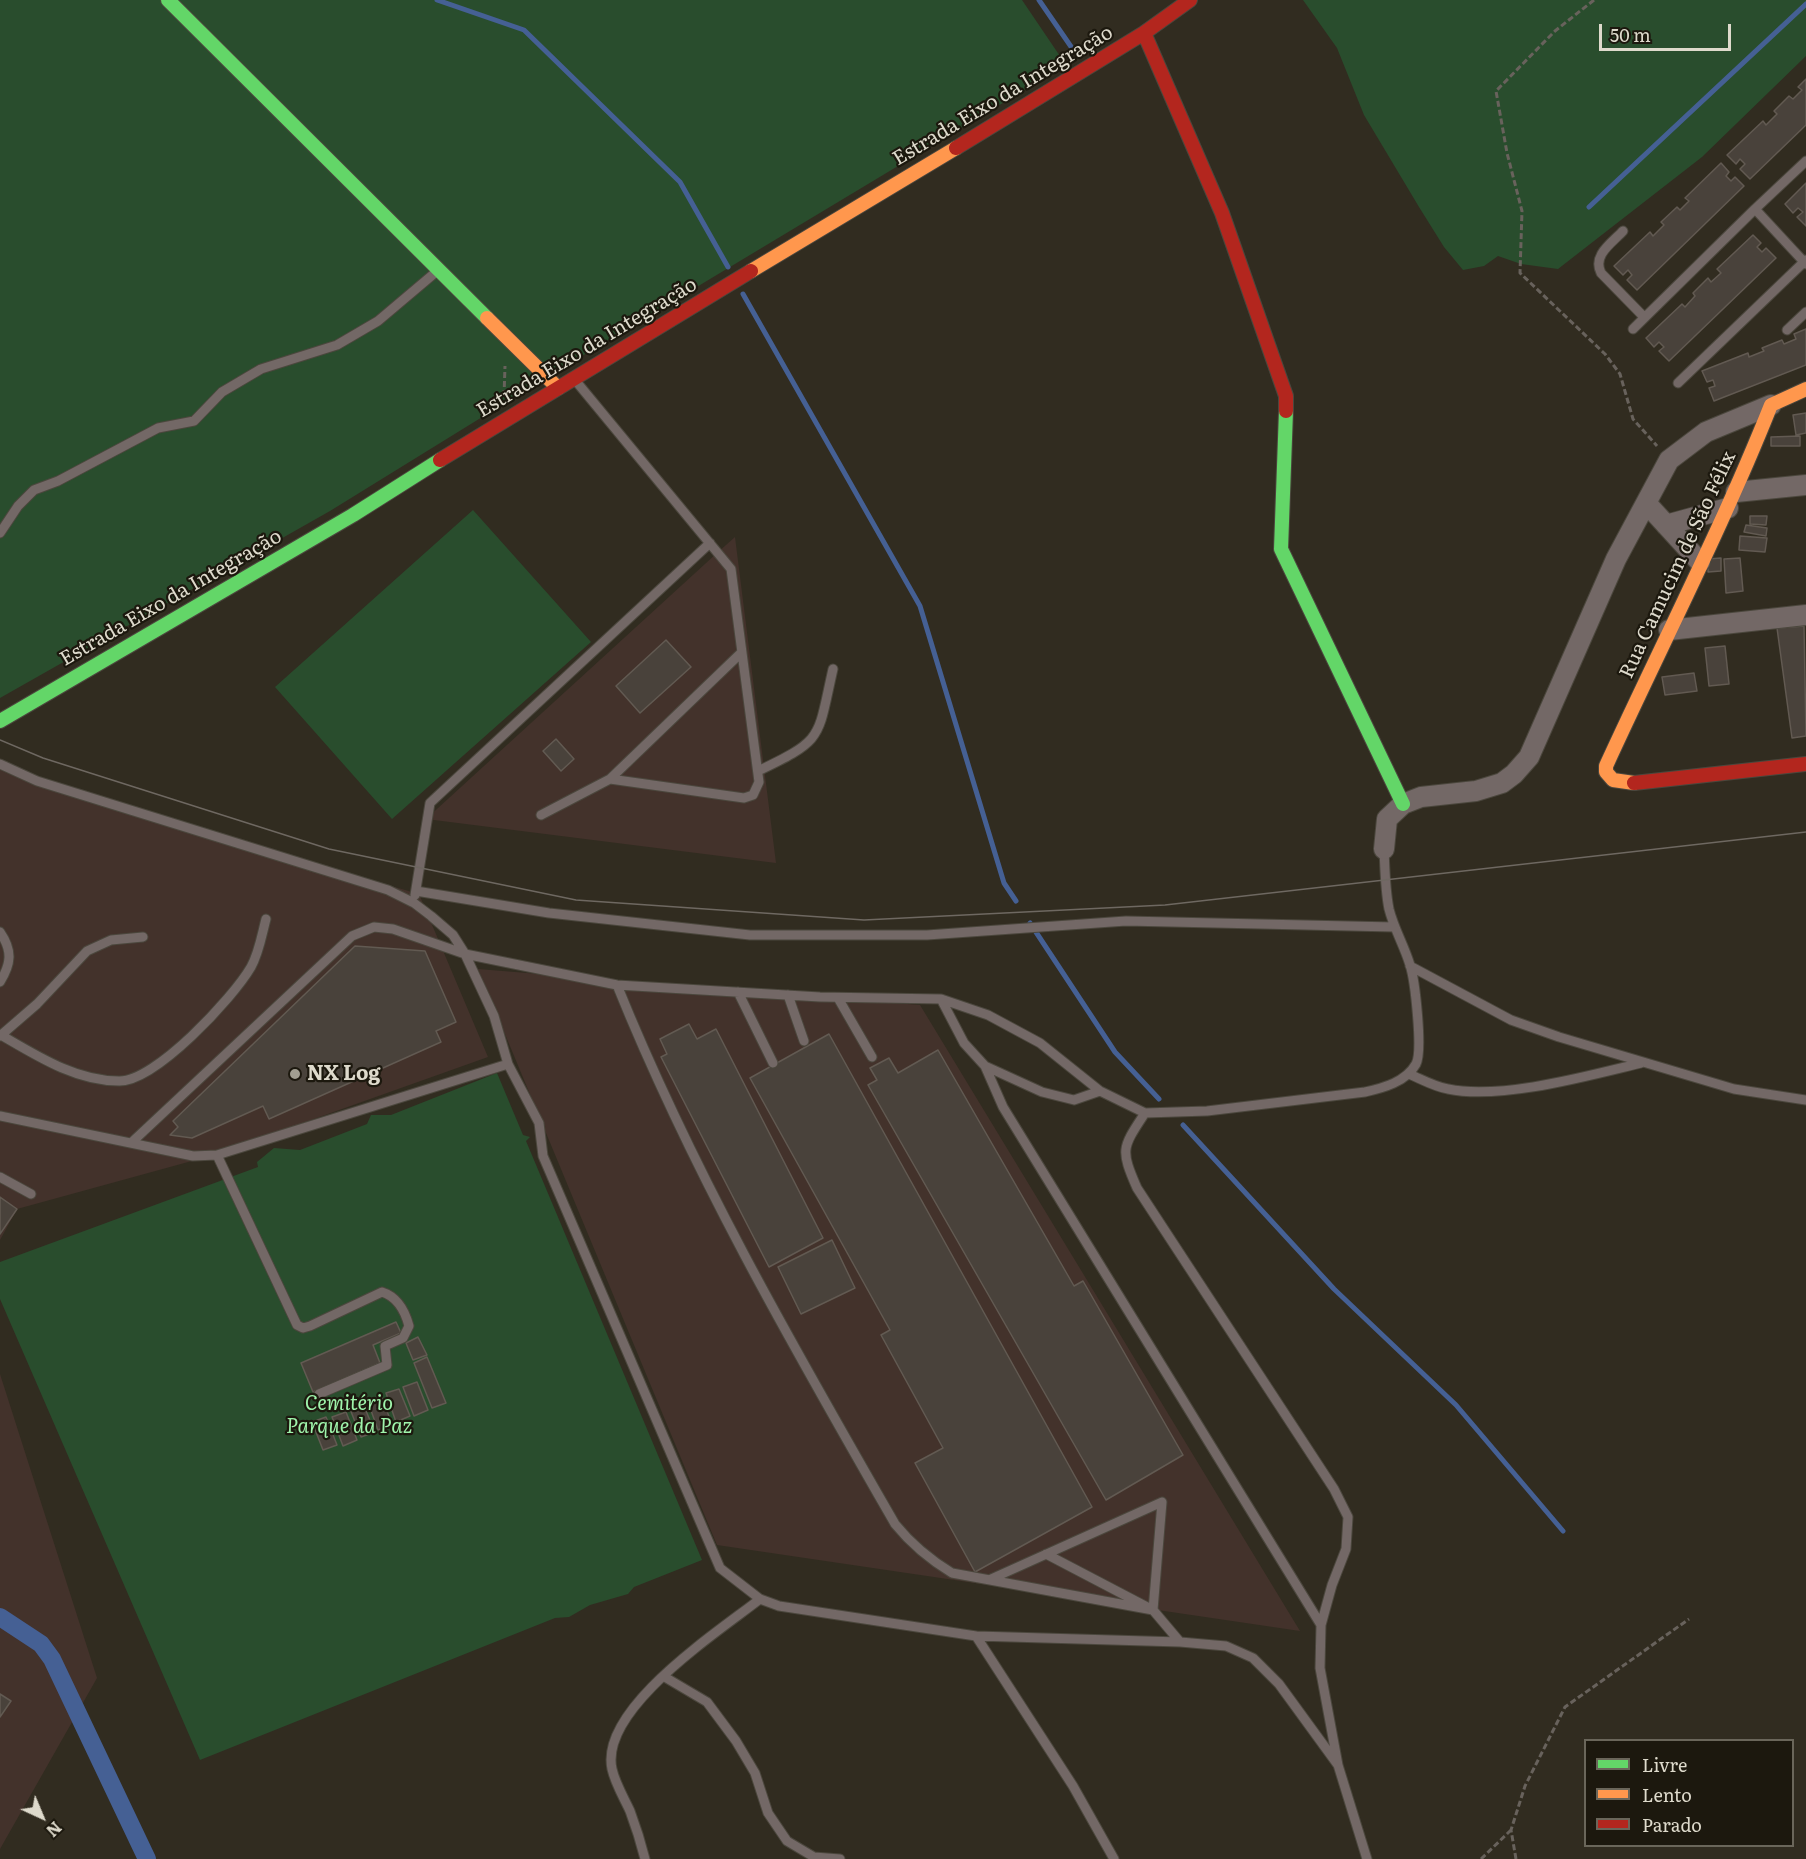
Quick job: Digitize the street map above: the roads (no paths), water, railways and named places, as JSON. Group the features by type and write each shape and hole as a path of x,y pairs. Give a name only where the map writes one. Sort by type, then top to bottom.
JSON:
{"street":[{"path":"168,0 558,388"},
{"name":"Estrada Eixo da Integração","path":"0,721 353,515 573,378 1144,33 1190,0"},
{"path":"1144,33 1222,213 1286,396 1281,549 1403,804"},
{"path":"1384,849 1387,819 1403,804 1422,797 1476,791 1502,783 1529,757 1616,559 1669,460 1706,432 1806,389"},
{"name":"Rua Camucim de São Félix","path":"1771,405 1732,500 1700,562 1606,766 1608,775 1620,782 1636,783 1806,764"},
{"path":"1666,525 1732,500 1806,484"},
{"path":"1647,504 1700,562"},
{"path":"1669,630 1806,615"}],"lane":[{"path":"1633,329 1806,161"},
{"path":"1678,383 1805,262 1755,210"},
{"path":"1623,231 1599,256 1598,267 1601,273 1644,317"},
{"path":"0,533 18,506 34,490 58,482 158,428 194,421 222,392 261,369 337,345 378,321 438,270"},
{"path":"1787,330 1806,312"},
{"path":"573,378 731,569 758,771 758,790 744,798 610,779"},
{"path":"414,903 430,804 710,543"},
{"path":"541,815 610,779 742,652"},
{"path":"758,771 797,753 808,745 819,731 833,669"},
{"path":"0,764 37,781 388,890 414,903 453,935 465,954 494,1016 508,1064 539,1123 543,1156 720,1568 760,1599 779,1606 976,1636 1180,1642 1226,1646 1253,1658 1279,1684 1338,1765"},
{"path":"131,1143 352,936 374,927 393,929 465,954 616,985 838,998 941,999 988,1014 1040,1043 1100,1091 1145,1113 1207,1112 1344,1096 1387,1087 1409,1074 1417,1063 1420,1044 1410,966 1394,927 1385,881 1384,849"},
{"path":"416,891 549,913 750,935 927,935 1126,921 1394,927"},
{"path":"143,937 111,940 87,951 37,1004 1,1036 50,1063 95,1079 121,1082 139,1078 161,1065 237,989 252,965 266,919"},
{"path":"0,932 7,942 10,965 0,982"},
{"path":"1410,966 1511,1020 1734,1089 1806,1100"},
{"path":"616,985 651,1070 736,1243 895,1524 927,1558 952,1573 1152,1610"},
{"path":"738,992 773,1063"},
{"path":"788,995 804,1041"},
{"path":"838,998 872,1057"},
{"path":"941,999 964,1043 985,1066 1003,1107 1321,1625"},
{"path":"1409,1074 1447,1089 1494,1091 1582,1077 1643,1062"},
{"path":"0,1116 193,1156 217,1155 508,1064"},
{"path":"985,1066 1042,1092 1074,1100 1100,1091"},
{"path":"1145,1113 1127,1141 1124,1158 1137,1188 1334,1489 1348,1517 1346,1549 1332,1585 1321,1625 1320,1668 1338,1765 1367,1859"},
{"path":"217,1155 297,1325 303,1328 310,1326 382,1292 396,1300 406,1318 409,1326 403,1338 386,1346 387,1365 319,1394"},
{"path":"0,1177 31,1194"},
{"path":"991,1579 1162,1502 1152,1610"},
{"path":"1046,1554 1152,1610 1180,1642"},
{"path":"645,1859 635,1822 612,1768 615,1736 635,1704 663,1676 760,1599"},
{"path":"976,1636 1073,1786 1114,1859"},
{"path":"663,1676 707,1702 755,1773 768,1813 787,1840 814,1857 840,1859"}],"waterway":[{"path":"437,0 524,30 680,182 728,267"},
{"path":"1039,0 1074,51"},
{"path":"1589,207 1806,4"},
{"path":"743,294 920,606 1004,883 1016,901"},
{"path":"1030,923 1115,1052 1159,1099"},
{"path":"1183,1125 1334,1289 1456,1405 1563,1531"},
{"path":"0,1617 41,1644 52,1659 147,1859"}],"tram line":[{"path":"0,740 43,758 329,849 576,900 864,920 1165,905 1806,832"}],"place":[{"name":"NX Log","path":"295,1074"}],"park label":[{"name":"Cemitério Parque da Paz","path":"349,1416"}]}
